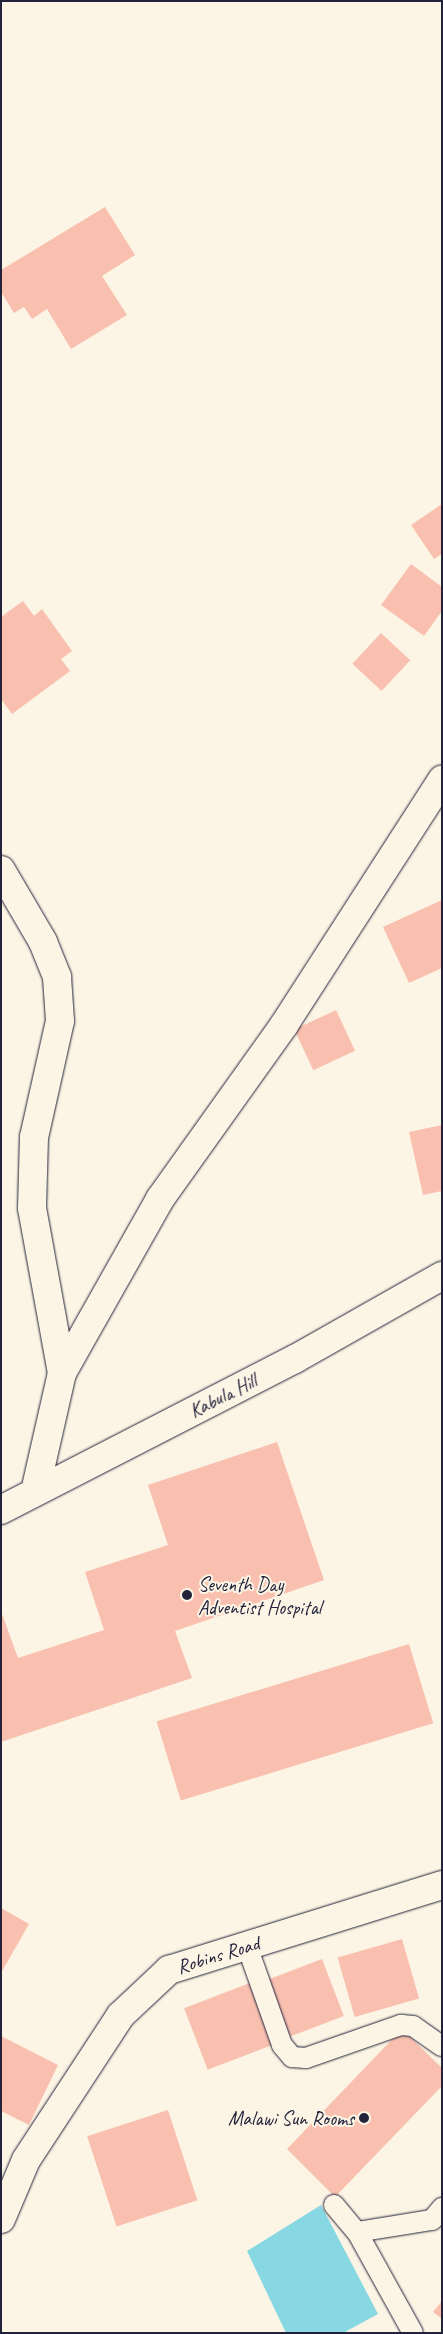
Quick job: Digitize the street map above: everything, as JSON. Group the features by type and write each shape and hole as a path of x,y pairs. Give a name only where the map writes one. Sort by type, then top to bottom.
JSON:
{"street":[{"path":"35,1492 62,1373 160,1200 284,1025 442,780"},
{"path":"1,870 43,942 57,977 60,1021 34,1137 32,1208 62,1373"},
{"name":"Kabula Hill","path":"1,1510 295,1359 442,1276"},
{"name":"Robins Road","path":"1,2219 26,2160 121,2015 169,1970 442,1885"}],"lane":[{"path":"247,1946 282,2045 292,2056 306,2058 401,2025 414,2026 442,2046"},
{"path":"334,2205 357,2232 413,2333"},
{"path":"357,2232 432,2220 442,2208"}],"water":[{"path":"321,2205 378,2314 343,2333 286,2333 247,2251"}],"building":[{"path":"105,207 135,255 102,276 127,315 71,349 47,309 32,319 24,307 14,313 1,292 1,270"},
{"path":"442,504 442,554 434,559 411,525"},
{"path":"411,564 442,587 442,611 424,636 381,605"},
{"path":"23,601 34,616 42,609 72,651 61,659 70,671 12,714 1,699 1,617"},
{"path":"381,633 410,660 382,691 352,664"},
{"path":"442,900 442,968 409,983 383,927"},
{"path":"336,1010 355,1051 313,1070 294,1029"},
{"path":"442,1125 442,1191 423,1195 409,1132"},
{"name":"Seventh Day Adventist Hospital","path":"277,1442 324,1580 175,1631 192,1678 1,1742 1,1611 18,1658 104,1630 85,1572 168,1545 148,1485"},
{"path":"409,1644 433,1723 181,1801 157,1721"},
{"path":"1,1908 29,1924 1,1973"},
{"path":"402,1939 419,1999 355,2017 338,1957"},
{"path":"322,1959 344,2016 285,2039 263,1982"},
{"name":"Malawi Sun Rooms","path":"255,1981 279,2043 208,2070 184,2008"},
{"name":"Malawi Sun Rooms","path":"402,2029 442,2068 442,2086 335,2197 287,2149"},
{"path":"1,2036 58,2065 29,2125 1,2111"},
{"name":"Malawi Sun Rooms","path":"168,2110 197,2200 117,2227 87,2136"},
{"path":"442,2301 442,2319 433,2312"}],"place":[{"name":"Seventh Day Adventist Hospital","path":"187,1595"},
{"name":"Malawi Sun Rooms","path":"364,2118"}]}
